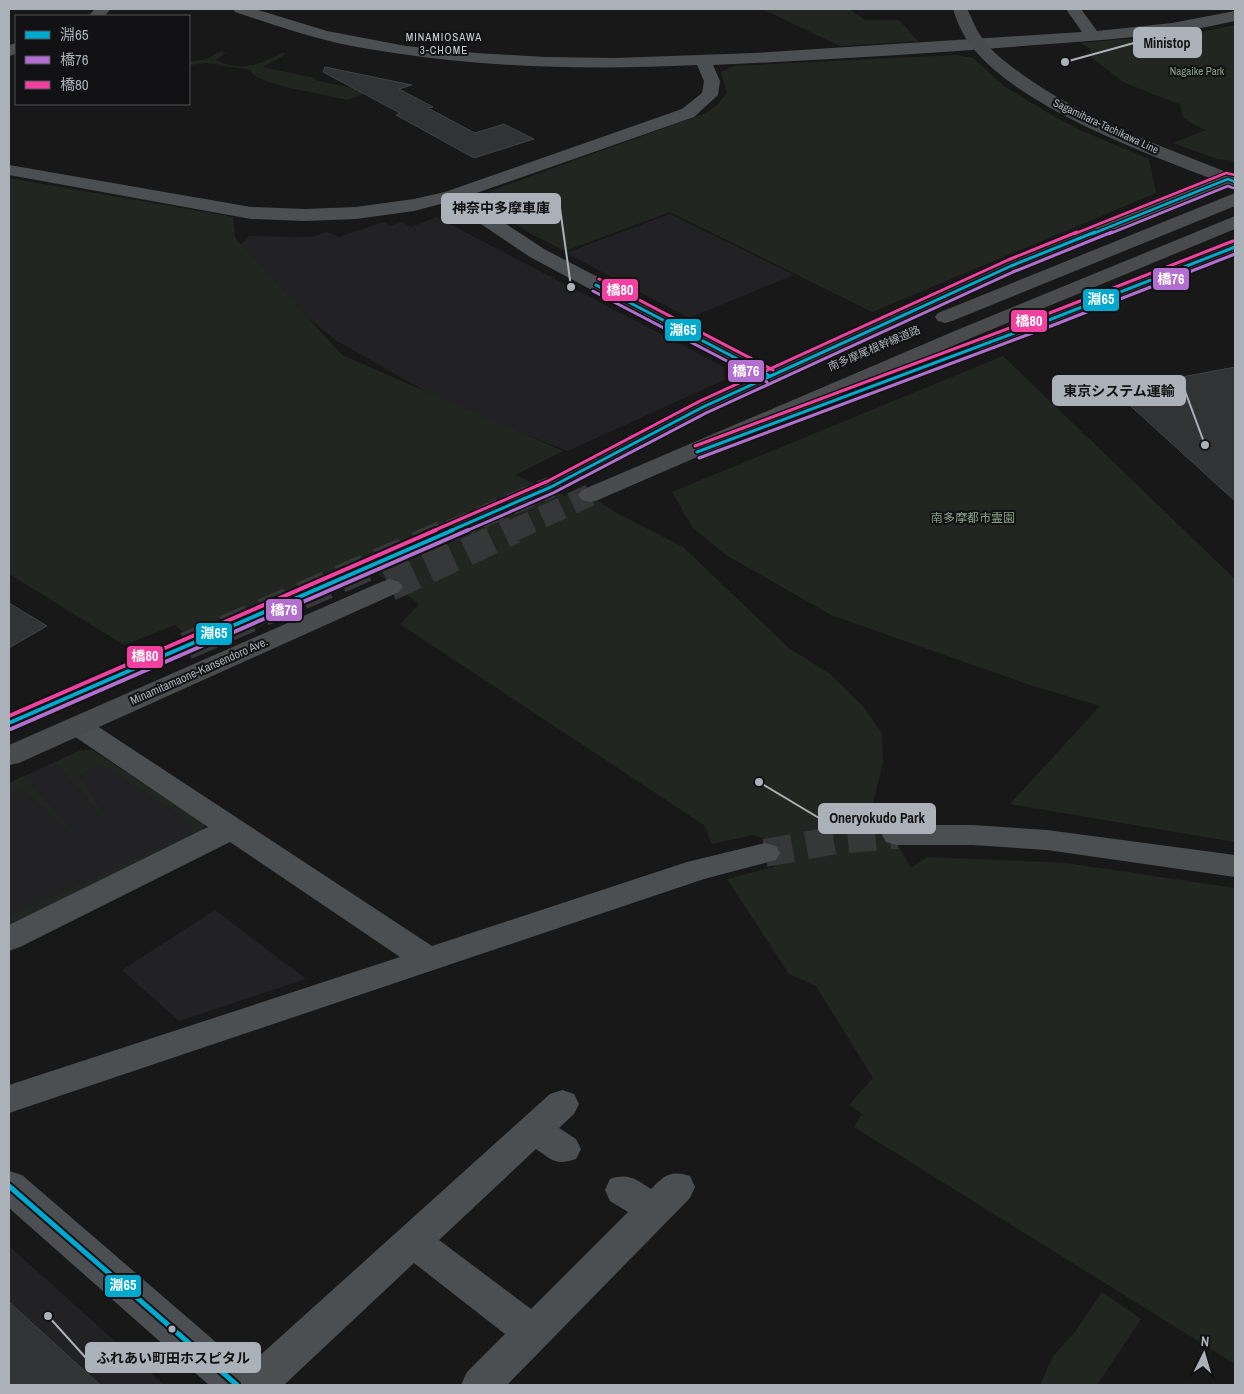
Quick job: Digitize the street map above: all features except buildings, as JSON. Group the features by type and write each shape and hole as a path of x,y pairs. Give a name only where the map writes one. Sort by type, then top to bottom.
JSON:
{"main road":[{"name":"Sagamihara-Tachikawa Line","path":"960,9 964,21 981,45 1008,73 1056,105 1103,127 1233,179"},
{"path":"770,376 1011,266 1105,226 1233,179"},
{"name":"南多摩尾根幹線道路","path":"770,376 703,407 551,487 965,308 1235,199"},
{"name":"南多摩尾根幹線道路","path":"590,495 992,322 1235,222"},
{"path":"656,467 1049,320 1235,247"},
{"name":"Minamitamaone-Kansendoro Ave.","path":"9,756 390,586"},
{"path":"9,724 186,646"}],"street":[{"path":"240,9 336,38 445,56 578,64 703,61 981,45 1181,27 1235,16"},
{"path":"1073,9 1093,36"},
{"path":"9,170 225,209 280,215 363,212 414,205 451,196 688,113 697,108 710,96 712,81 703,61"},
{"path":"451,196 537,253 770,376"},
{"path":"78,726 427,959"},
{"path":"9,939 232,828"},
{"path":"897,835 962,835 1019,838 1235,866"},
{"path":"9,1100 698,870 765,853"},
{"path":"256,1385 413,1241 549,1139 562,1104"},
{"path":"9,1186 237,1385"},
{"path":"481,1385 665,1199 623,1190"},
{"path":"413,1241 533,1333"}],"shaded area":[{"path":"670,214 794,275 689,318 566,253"},
{"path":"436,217 724,367 724,380 568,451 457,409 337,341 299,311 238,248 249,236 312,237 327,232 339,237 383,222 391,226 402,222 411,227"},
{"path":"81,750 92,750 205,824 201,836 9,930 9,783"},
{"path":"215,910 306,979 179,1021 122,970"},
{"path":"9,1246 164,1385 9,1385"}],"green space":[{"path":"762,9 849,9 865,20 899,20 918,41 840,46"},
{"name":"Nagaike Park","path":"1235,25 1235,161 1218,159 1173,143 1206,130 1185,118 1182,114 1181,105 1123,82 1091,57 1090,49 1081,43 1196,33"},
{"path":"221,51 226,53 216,60 234,66 250,66 282,53 286,54 263,67 315,78 314,80 366,91 367,93 347,100 266,81 252,74 251,70 206,63 190,65 190,62 207,59"},
{"path":"955,55 973,58 1004,86 1048,113 1082,131 1149,159 1156,193 872,312 670,212 565,251 528,232 483,202 490,191 703,114 715,107 727,93 721,72 734,66"},
{"path":"9,178 233,217 235,238 342,355 563,451 515,475 565,496 578,488 615,512 683,547 789,648 830,674 862,705 882,733 883,763 873,802 911,868 927,857 1066,863 1235,888 1235,1364 854,1127 862,1114 849,1105 873,1078 816,986 789,974 727,879 774,867 782,858 773,841 753,835 712,844 704,825 400,624 419,604 378,574 205,650 175,625 124,645 9,574"},
{"name":"南多摩都市霊園","path":"1003,356 1235,579 1235,842 1010,804 1100,706 1030,685 831,615 726,555 692,527 672,492"},
{"path":"81,750 92,750 205,824 201,836 9,930 9,917 191,834 192,822 101,764 79,775 112,827 55,762"},
{"path":"24,776 81,840 21,788 9,794 9,783"},
{"path":"1102,1292 1141,1319 1097,1385 1040,1385 1053,1356 1075,1332"}],"tunnel":[{"path":"450,531 551,487"},
{"path":"512,531 590,495"},
{"path":"186,646 453,530"},
{"path":"390,587 514,530"},
{"path":"765,853 836,840 897,835"}],"transit line":[{"name":"橋80","path":"9,716 548,481 700,401 1008,260 1226,173 1235,175"},
{"name":"淵65","path":"9,723 551,487 703,407 1011,266 1228,179 1235,182"},
{"name":"橋76","path":"11,729 553,493 706,413 1013,272 1228,186 1233,188"},
{"name":"橋80","path":"695,446 1047,314 1233,241"},
{"name":"淵65","path":"697,452 1049,320 1235,247"},
{"name":"橋76","path":"699,458 1051,326 1235,254"},
{"name":"橋80","path":"599,279 773,370"},
{"name":"淵65","path":"596,285 770,376"},
{"name":"橋76","path":"593,291 767,382"},
{"name":"淵65","path":"9,1186 237,1385"}],"place":[{"name":"Ministop","path":"1065,62"},
{"name":"神奈中多摩車庫","path":"571,287"},
{"name":"東京システム運輸","path":"1205,445"},
{"name":"Oneryokudo Park","path":"759,782"},
{"name":"ふれあい町田ホスピタル","path":"48,1316"}],"district":[{"name":"MINAMIOSAWA 3-CHOME","path":"444,43"}]}
